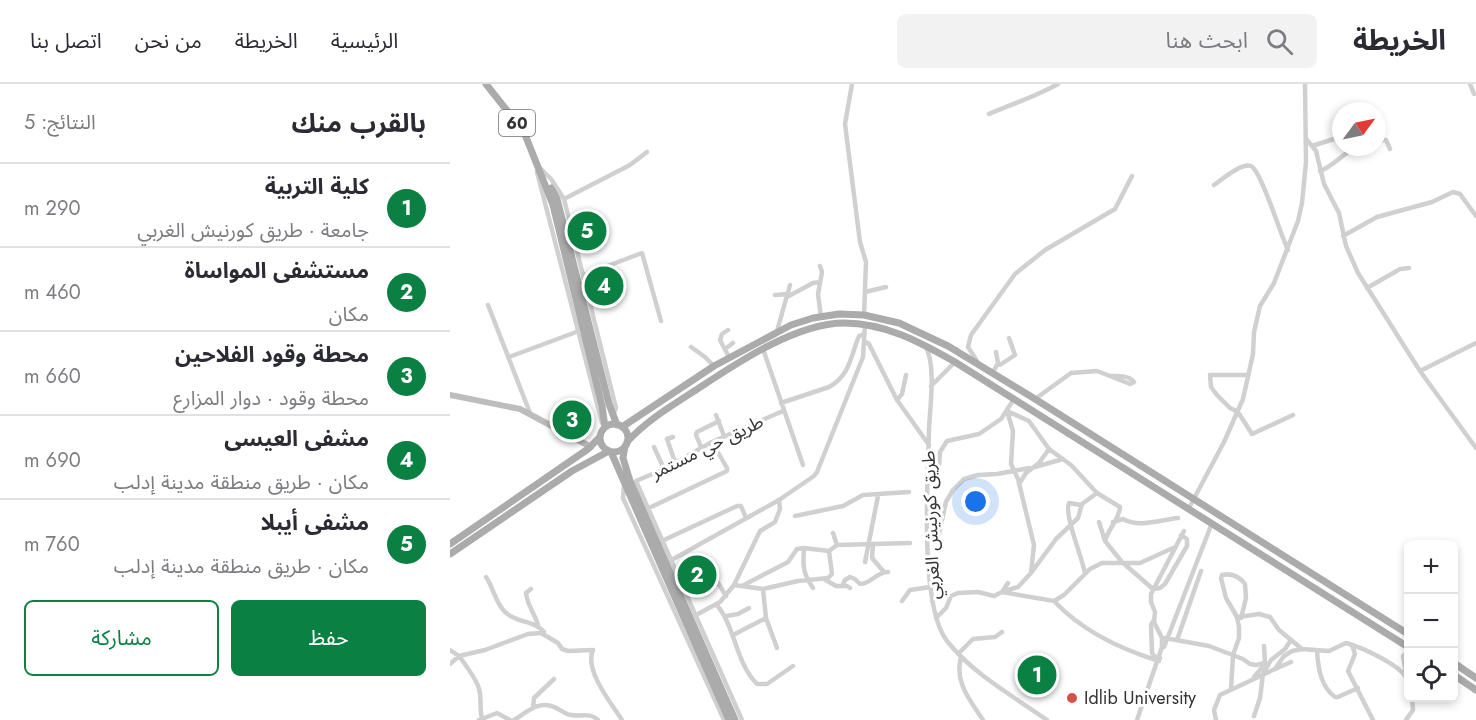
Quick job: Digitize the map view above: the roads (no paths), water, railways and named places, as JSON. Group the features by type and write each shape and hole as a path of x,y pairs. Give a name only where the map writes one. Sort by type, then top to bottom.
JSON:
{"main road":[{"name":"60","path":"486,84 524,132 539,167"},
{"path":"539,167 557,199 609,404 626,433 623,458 630,483 729,720"},
{"path":"450,544 591,447 604,428 602,406 554,205 539,167"},
{"path":"604,428 620,426 729,357 777,331 813,318 839,314 864,315 899,323 948,346 1035,399 1404,631"},
{"path":"450,554 572,471 610,452 619,451 640,428 727,369 763,349 789,336 823,326 841,323 865,325 888,329 925,345 955,362 1404,643"},
{"path":"600,437 603,447 610,452 630,483 669,561 735,720"},
{"path":"1458,666 1476,678"},
{"path":"1458,678 1476,690"}],"street":[{"path":"669,561 779,500 817,472 859,368 863,357 866,262 860,242 845,124 852,84"},
{"path":"989,114 1058,84"},
{"path":"1189,508 1195,500 1243,399 1260,306 1274,283 1288,250 1302,203 1307,140 1305,84"},
{"path":"1470,84 1474,94"},
{"path":"1307,140 1312,146 1329,194 1339,213 1343,236 1358,273 1420,371 1476,448"},
{"path":"1312,146 1332,140"},
{"path":"1386,140 1390,149"},
{"path":"564,198 630,165 647,152"},
{"path":"1320,171 1329,168 1342,156"},
{"path":"1214,185 1245,165 1257,171 1288,250"},
{"path":"604,428 537,172 539,167 551,179 564,198 616,408 614,415"},
{"path":"982,368 968,347 971,335 1015,274 1045,250 1115,209 1132,176"},
{"path":"1343,236 1377,217 1432,202 1453,192 1460,194 1476,216"},
{"path":"584,275 642,253 661,321"},
{"path":"820,266 822,272 818,294 822,316"},
{"path":"1367,288 1400,269 1408,268"},
{"path":"774,295 788,296 813,283 820,282"},
{"path":"777,331 790,285"},
{"path":"865,292 886,287"},
{"path":"488,305 530,413"},
{"path":"728,330 721,336 729,357"},
{"path":"509,357 579,331"},
{"path":"781,403 836,383 847,370 859,336 864,334"},
{"path":"998,363 1000,365 1015,355 1009,338"},
{"path":"864,341 869,344 897,399 928,445"},
{"path":"725,349 732,343"},
{"path":"1420,371 1476,343"},
{"name":"طريق كورنيش الغربي","path":"925,345 929,353 930,386 928,540 930,587 936,618 945,639 960,656 1047,720"},
{"path":"691,347 714,366"},
{"path":"763,349 803,465"},
{"path":"992,374 998,363 996,352"},
{"path":"930,386 955,362"},
{"path":"1035,399 1071,373 1097,371 1110,376"},
{"path":"897,399 902,394 906,375"},
{"path":"1248,375 1210,375 1211,387 1226,405 1238,412 1252,434 1293,415"},
{"path":"450,395 520,408 591,447"},
{"path":"939,466 940,452 947,441 980,434 999,421 1014,399"},
{"name":"طريق حي مستمر","path":"630,483 664,469 724,436 783,411"},
{"path":"1007,411 1029,420 1049,449 1071,465 1097,493 1120,507 1120,512 1105,541"},
{"path":"1007,411 1013,431 1011,460 1034,545 1031,573"},
{"path":"701,447 697,432 717,418 724,436"},
{"path":"673,437 667,439 675,462"},
{"path":"649,508 727,471 712,442"},
{"path":"654,447 664,469"},
{"path":"1019,484 1026,473 1035,467 1049,449"},
{"path":"928,540 939,534 946,502 953,490 964,479 1035,467 1063,459"},
{"path":"724,720 623,498 630,483 649,508 664,540 669,561 696,615 742,720"},
{"path":"795,516 843,506 863,495 878,496 909,492"},
{"path":"1085,573 1082,556 1071,527 1067,504 1081,505 1097,493"},
{"path":"865,562 878,496"},
{"path":"696,615 716,604 734,585 759,532 775,522 780,509 779,500"},
{"path":"932,601 939,595 951,596 958,593 978,592 994,596 1018,587 1056,539 1071,527 1080,515 1081,505"},
{"path":"664,540 737,506 741,506 746,518"},
{"path":"1113,522 1123,519 1131,524 1143,524 1178,518"},
{"path":"1099,522 1105,541 1122,562 1153,589 1165,584 1187,546 1187,539 1183,533 1173,548 1153,589 1150,600 1155,612 1150,626 1152,653 1159,660"},
{"path":"1137,720 1159,660 1164,638 1212,523"},
{"path":"833,533 837,545"},
{"path":"742,586 792,558 797,549 829,551 837,545 910,543"},
{"path":"842,586 847,578 852,577 860,584 864,584 874,576 886,572 872,558 870,544"},
{"path":"804,548 802,559 807,580 813,588"},
{"path":"1053,601 1064,595 1085,573 1102,563 1140,563 1173,548"},
{"path":"734,585 763,589 824,579 832,574 829,551"},
{"path":"792,558 802,559"},
{"path":"706,563 726,596"},
{"path":"1177,640 1201,571"},
{"path":"1231,688 1233,655 1239,638 1239,617 1245,602 1245,584 1236,577 1222,575 1226,598 1239,617"},
{"path":"486,577 505,612 523,622 538,625"},
{"path":"824,579 836,586 850,588"},
{"path":"1002,592 1008,583"},
{"path":"902,601 910,590 930,587"},
{"path":"531,589 526,593 527,602 538,625 548,636 562,649 568,651 593,650 591,660 594,673 622,720"},
{"path":"763,589 766,618 777,648"},
{"path":"1002,592 1053,601 1071,618 1114,645 1159,660"},
{"path":"936,618 946,608 951,596"},
{"path":"716,604 726,616 735,647 757,684 768,683 793,666"},
{"path":"726,616 738,614 749,608"},
{"path":"1239,617 1258,614 1270,617 1279,630 1302,649"},
{"path":"733,635 766,618"},
{"path":"1154,620 1164,638"},
{"path":"983,720 962,687 958,668 960,656 973,639 995,638 1002,632"},
{"path":"450,664 459,656 485,650 528,634 541,633 548,636"},
{"path":"1164,638 1209,646 1250,664 1267,663"},
{"path":"1252,679 1285,649 1291,640"},
{"path":"1275,669 1289,652 1302,649 1329,651 1346,644 1392,663 1404,675"},
{"path":"1353,645 1355,654 1348,671 1358,688 1370,718"},
{"path":"1254,716 1267,663 1264,646"},
{"path":"450,650 459,656 478,686 481,719 497,713 512,720 533,708 546,705 572,716 586,714 598,720"},
{"path":"1317,651 1323,682 1330,694 1335,698 1358,688"},
{"path":"1209,720 1215,717 1218,697 1231,688 1291,662"},
{"path":"533,708 534,698 554,679"},
{"path":"1406,720 1413,710 1412,702"}],"place":[{"name":"مشفى أيبلا","path":"587,231"},
{"name":"مشفى العيسى","path":"604,286"},
{"name":"محطة وقود الفلاحين","path":"572,420"},
{"name":"مستشفى المواساة","path":"697,575"},
{"name":"كلية التربية","path":"1037,675"},
{"name":"Idlib University","path":"1072,698"}]}
